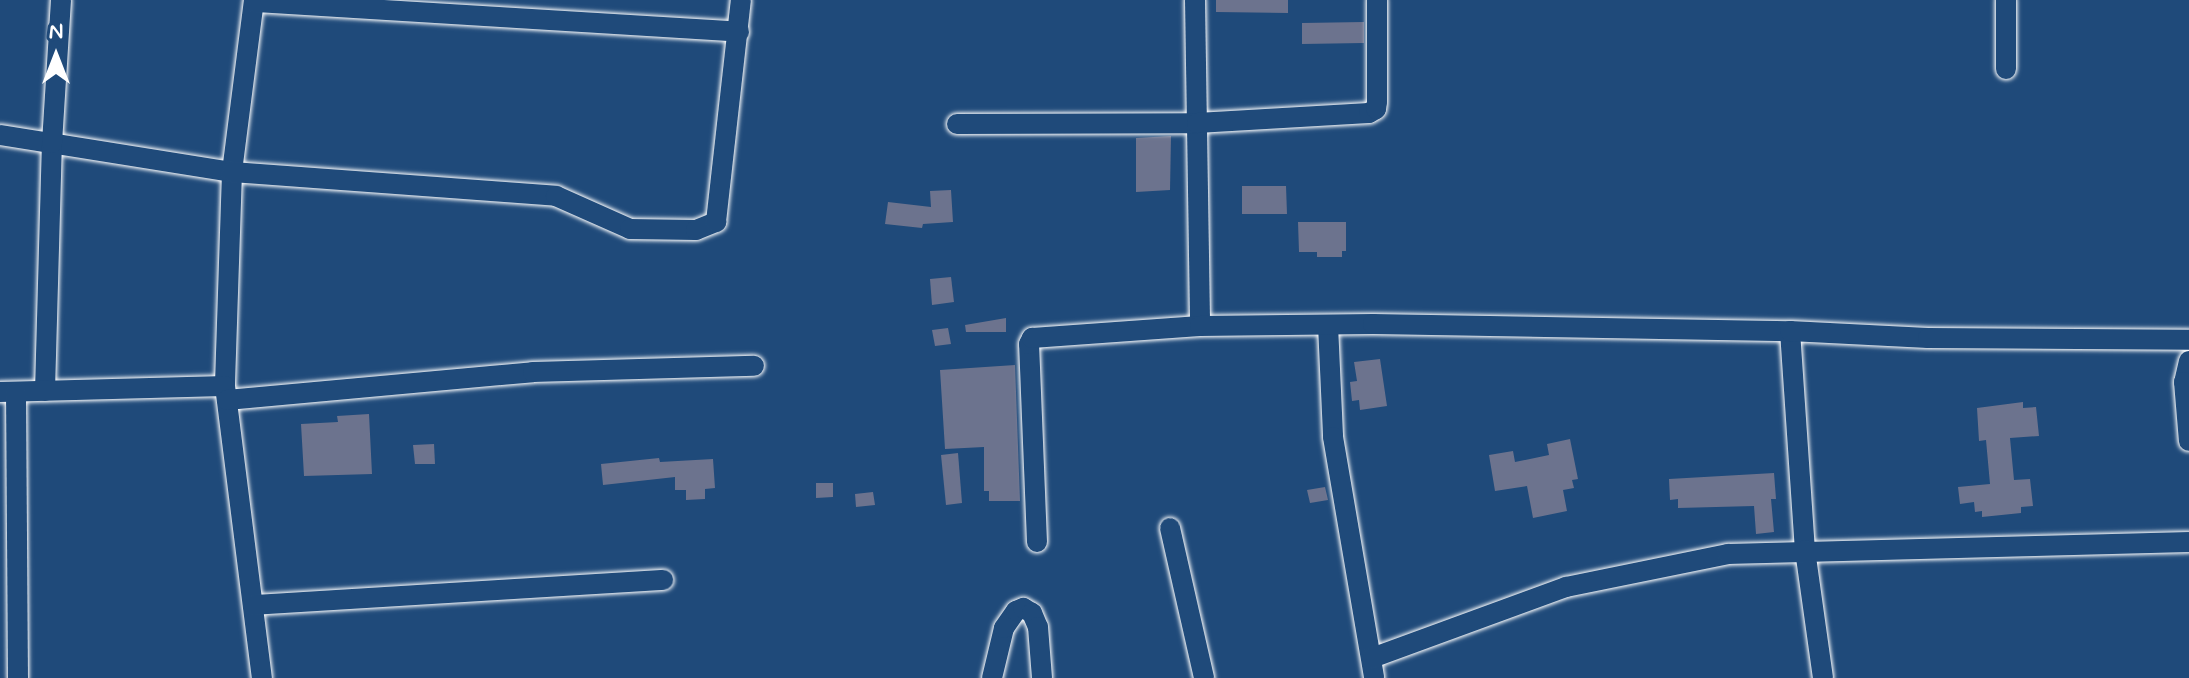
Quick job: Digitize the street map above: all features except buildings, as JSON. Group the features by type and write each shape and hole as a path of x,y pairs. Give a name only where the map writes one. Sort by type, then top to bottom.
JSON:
{"street":[{"path":"45,391 52,143 61,0"},
{"path":"0,135 232,172 556,196 575,201 595,215 630,229 696,230 716,222 741,0"},
{"path":"1195,0 1200,326"},
{"path":"957,124 1197,123 1373,112 1377,102 1377,0"},
{"path":"2006,0 2006,69"},
{"path":"262,678 226,393 232,172 254,1 739,32"},
{"path":"1328,325 1333,437 1373,668 1566,587 1728,554 2189,542"},
{"path":"1037,542 1030,340 1200,326 1328,325 1790,331 1928,338 2189,340"},
{"path":"1790,331 1805,550 1823,678"},
{"path":"2189,361 2184,382 2189,441"},
{"path":"18,678 8,392 226,393 533,372 754,366"},
{"path":"1170,528 1204,678"},
{"path":"253,605 663,580"},
{"path":"992,678 1004,628 1016,611 1023,608 1032,613 1038,627 1042,678"}]}
